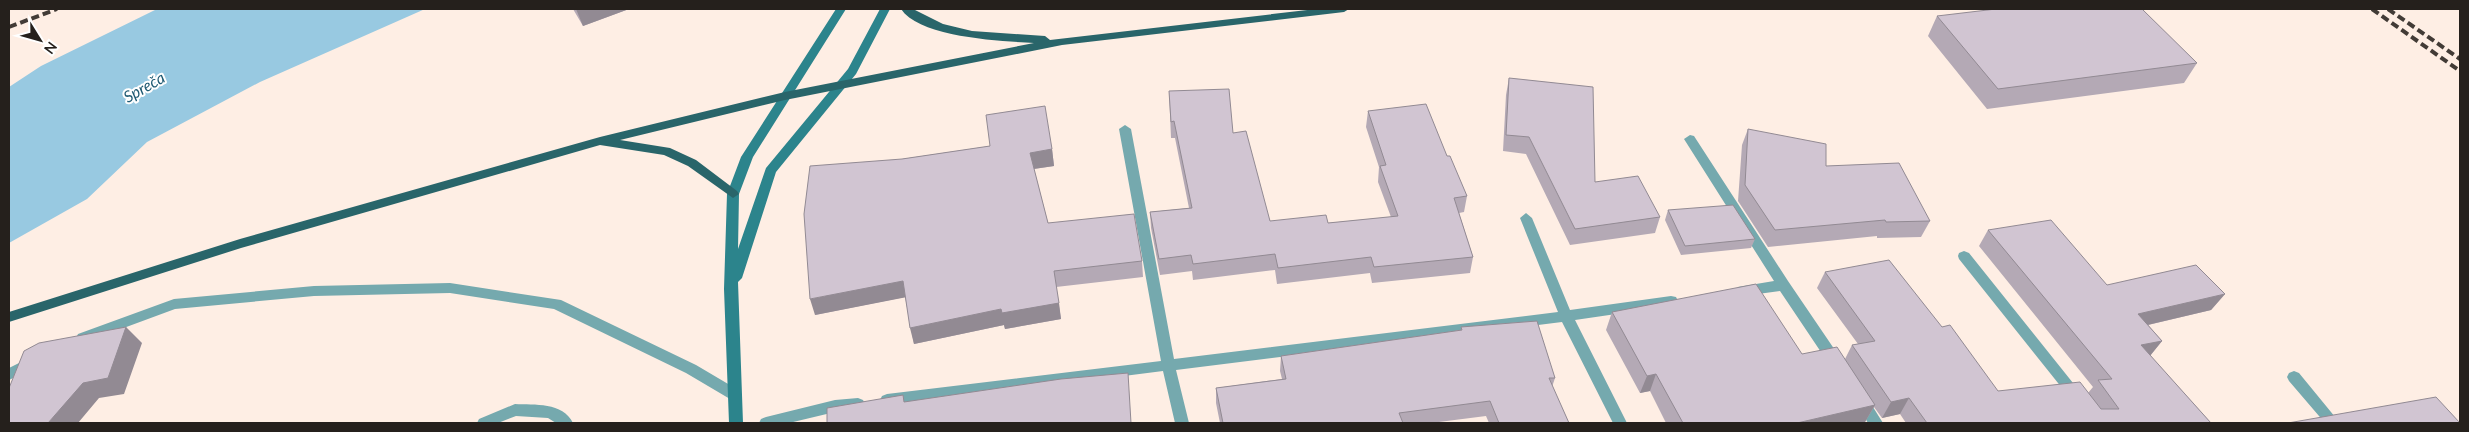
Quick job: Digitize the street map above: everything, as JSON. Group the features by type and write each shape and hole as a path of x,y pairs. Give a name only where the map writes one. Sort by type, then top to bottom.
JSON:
{"main road":[{"path":"736,423 731,289 733,194 747,157 841,9"},
{"path":"731,289 770,171 852,71 885,9"},
{"path":"906,9 920,19 945,30 972,36 1062,41"},
{"path":"9,317 240,244 600,141 785,96 1062,41 1344,9"},
{"path":"600,141 666,150 692,163 733,194"}],"street":[{"path":"1125,129 1168,364 1182,423"},
{"path":"1690,139 1783,285 1843,374"},
{"path":"1526,218 1566,316 1620,423"},
{"path":"1964,256 2098,423"},
{"path":"1727,293 1783,285"},
{"path":"68,344 174,304 314,291 450,288 556,304 691,369 735,396"},
{"path":"766,423 835,406 1566,316 1689,299"},
{"path":"9,374 43,357"},
{"path":"2294,377 2333,423"},
{"path":"1854,391 1876,423"},
{"path":"484,423 515,410 550,412 566,423"}],"water":[{"name":"Spreča","path":"157,9 425,9 260,82 147,142 87,199 9,243 9,87 41,66"}],"building":[{"path":"1996,9 2142,9 2197,63 1998,89 1937,16"},
{"path":"1509,78 1593,87 1595,182 1638,176 1660,217 1575,229 1529,137 1506,135"},
{"path":"1229,89 1233,133 1246,131 1270,221 1326,215 1328,223 1398,216 1380,166 1386,165 1368,111 1426,104 1447,156 1450,156 1467,196 1454,198 1473,257 1374,267 1371,257 1278,268 1275,254 1193,264 1191,255 1159,259 1150,212 1192,208 1174,121 1171,122 1169,91"},
{"path":"1045,106 1052,149 1030,153 1048,223 1134,214 1142,261 1054,271 1059,303 1002,313 1001,309 910,328 903,281 810,299 804,214 810,166 902,159 990,146 986,115"},
{"path":"1748,129 1826,144 1826,166 1899,163 1930,221 1886,222 1885,220 1775,230 1745,185"},
{"path":"1733,205 1755,239 1685,246 1668,210"},
{"path":"2051,220 2107,285 2196,265 2225,294 2138,314 2162,341 2141,345 2211,423 1927,423 1909,398 1891,402 1852,345 1875,341 1825,272 1889,260 1942,327 1950,325 1998,391 2080,382 2101,409 2119,409 2098,380 2112,379 1988,230"},
{"path":"1756,284 1802,354 1837,347 1875,405 1797,423 1683,423 1656,374 1647,376 1612,312"},
{"path":"1537,321 1555,378 1549,378 1569,423 1499,423 1490,401 1399,413 1403,423 1223,423 1216,388 1286,379 1281,356 1462,330 1461,327"},
{"path":"126,327 108,378 83,383 48,423 9,423 9,388 24,351 39,343"},
{"path":"1128,373 1131,423 827,423 827,408 903,395 904,402 1061,379"},
{"path":"2436,397 2460,423 2288,423"}],"railway":[{"path":"9,27 57,9"},
{"path":"2372,9 2460,71"},
{"path":"2388,9 2460,59"}]}
